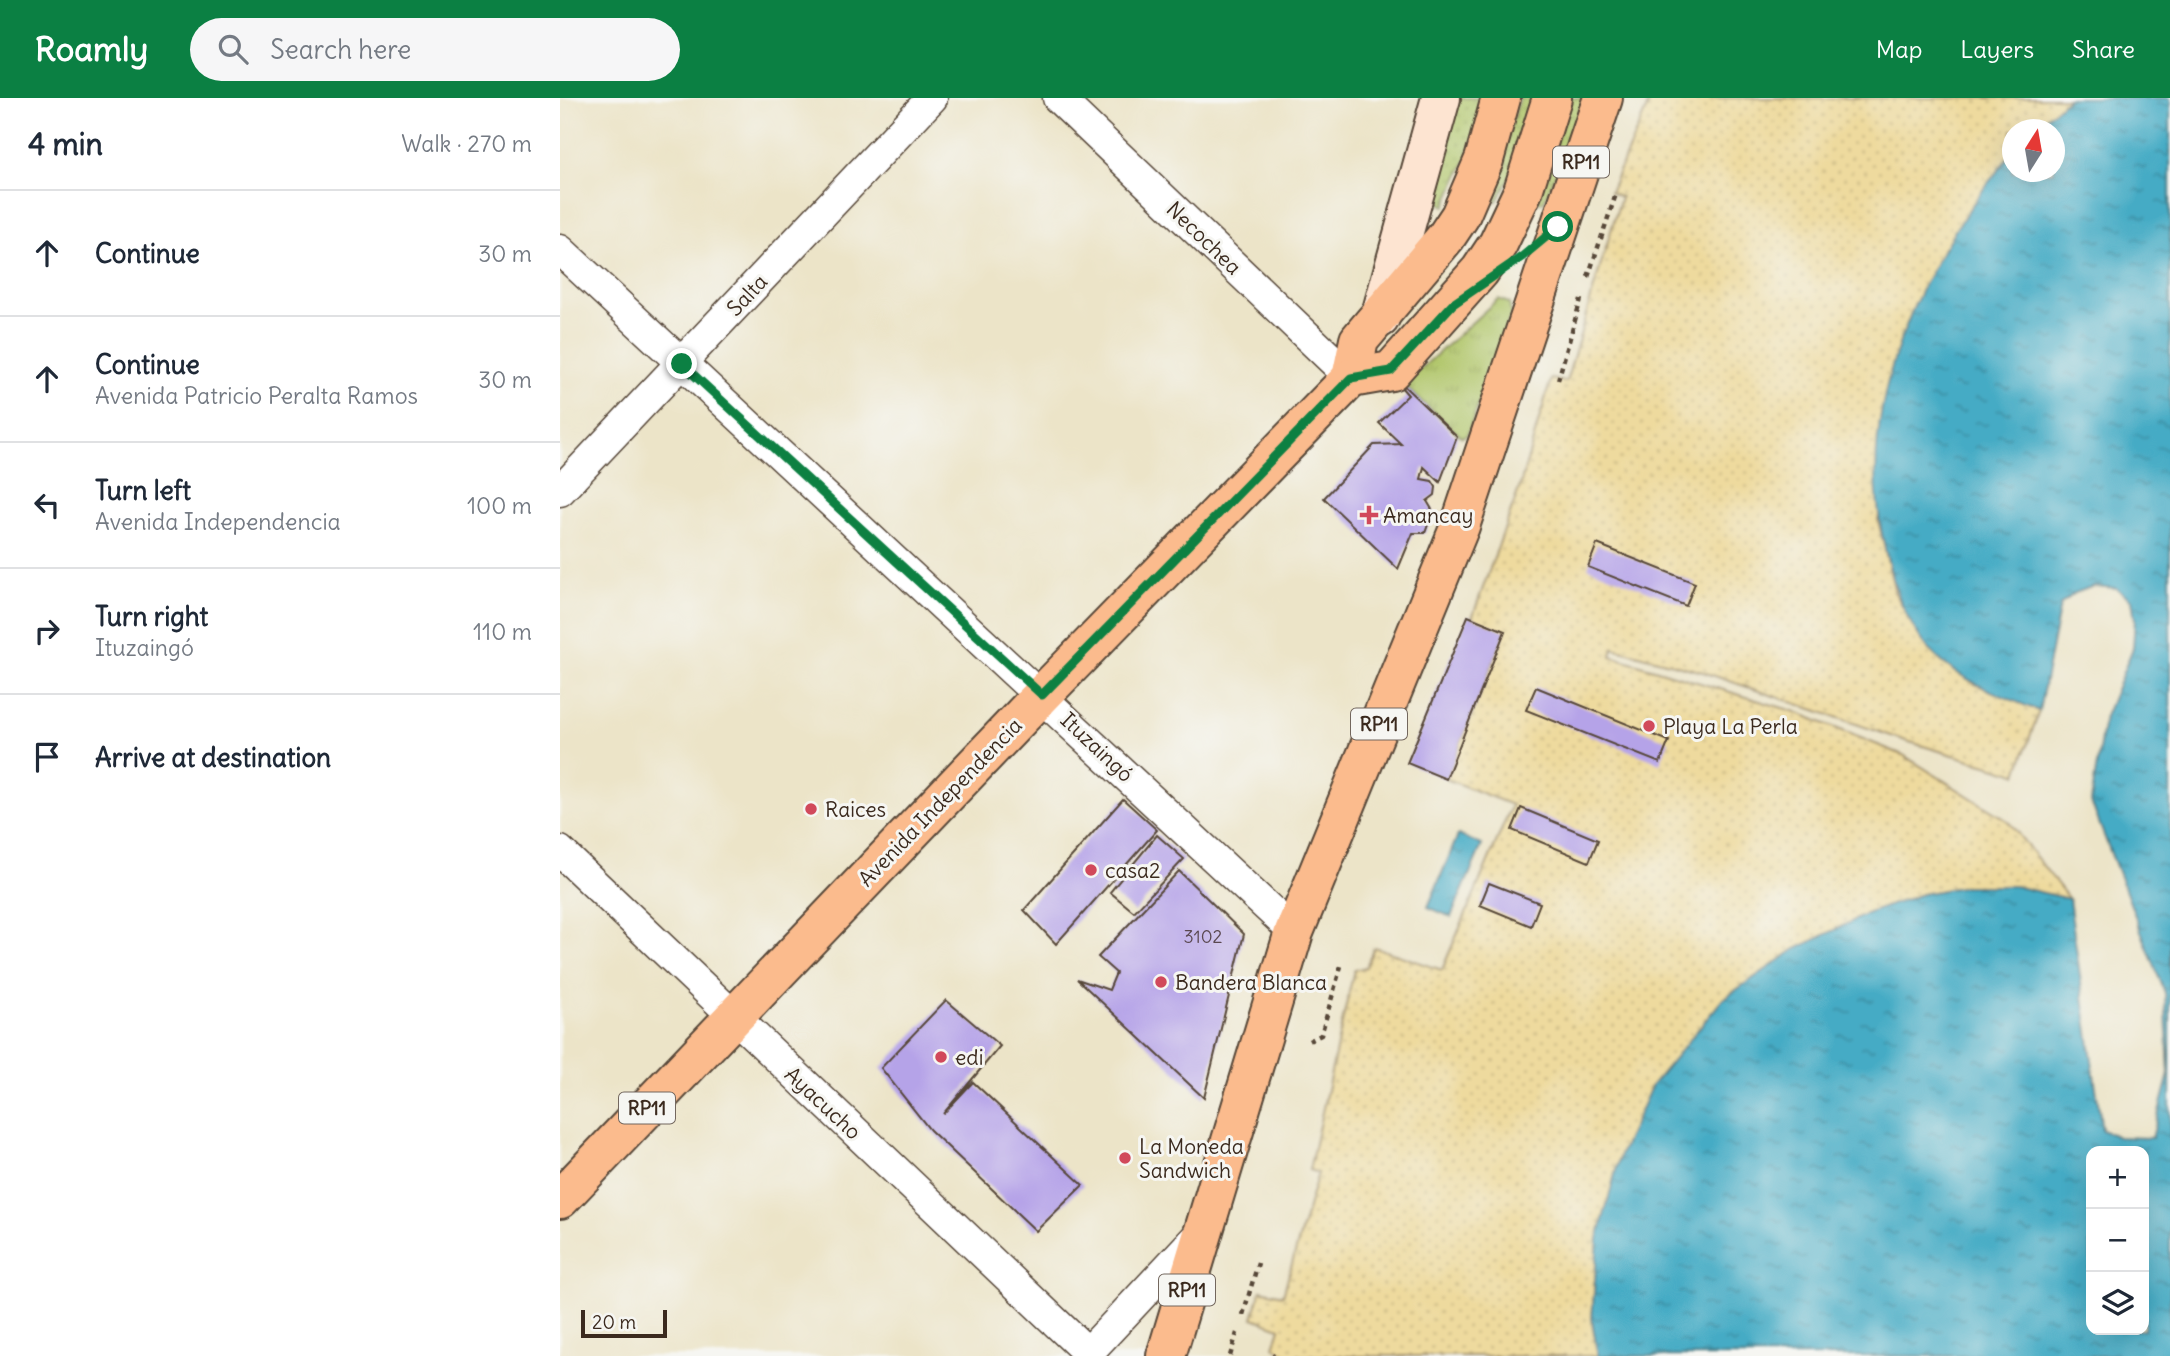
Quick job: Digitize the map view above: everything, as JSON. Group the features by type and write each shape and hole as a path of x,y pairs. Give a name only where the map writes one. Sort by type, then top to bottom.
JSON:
{"main road":[{"path":"1380,318 1441,98"},
{"path":"1351,378 1359,340 1380,318 1460,216 1484,160 1501,98"},
{"name":"RP11","path":"1351,378 1391,371 1480,271 1523,191 1552,98"},
{"name":"RP11","path":"1166,1356 1294,932 1460,526 1603,98"},
{"path":"1453,304 1523,256 1558,227"},
{"name":"Avenida Independencia","path":"560,1199 1042,695 1351,378"}],"street":[{"name":"Salta","path":"560,491 932,98"},
{"name":"Necochea","path":"1058,98 1351,378"},
{"name":"Ituzaingó","path":"560,250 1294,932"},
{"name":"Ayacucho","path":"560,851 1086,1354"},
{"path":"1086,1354 1208,1224"}],"path":[{"path":"1588,277 1616,194"},
{"path":"1558,380 1581,299"},
{"path":"1309,1041 1321,1035 1341,966"},
{"path":"1242,1315 1258,1263"},
{"path":"1230,1356 1237,1333"}],"green space":[{"path":"1458,98 1484,98 1469,154 1445,206 1433,199"},
{"path":"1520,98 1534,98 1511,175 1497,201 1490,202 1488,199"},
{"path":"1570,98 1588,98 1541,203 1538,201"},
{"path":"1498,299 1509,303 1511,314 1467,435 1462,437 1403,385"}],"sand":[{"name":"Playa La Perla","path":"1651,98 2069,98 2044,119 2002,119 2002,167 1936,261 1878,520 1895,593 1929,650 1975,684 2039,711 2017,774 1906,741 1703,672 1613,648 1611,656 1793,711 1903,755 2008,821 2069,899 2014,886 1965,886 1922,894 1869,913 1796,949 1723,999 1620,1155 1598,1239 1592,1320 1598,1356 1289,1356 1274,1347 1280,1328 1253,1318 1261,1290 1283,1295 1318,1173 1309,1170 1354,970 1366,967 1374,947 1442,970 1512,805 1446,779 1505,632 1472,618 1519,489 1551,379 1566,382 1621,197 1610,192"}],"water":[{"path":"2069,98 2170,98 2170,1356 1598,1356 1592,1320 1598,1239 1620,1155 1652,1085 1723,999 1796,949 1869,913 1922,894 1965,886 2014,886 2069,899 2102,1130 2118,1137 2152,1138 2169,1074 2165,993 2091,802 2104,719 2133,648 2135,619 2132,600 2116,588 2094,586 2075,593 2060,605 2039,711 1965,678 1929,649 1906,614 1885,548 1877,494 1878,440 1886,388 1902,337 1923,288 1949,240 2002,166 2002,182 2065,182 2065,119 2044,119"},
{"path":"1458,835 1482,845 1451,917 1428,907"}],"building":[{"path":"1403,385 1457,437 1440,482 1424,467 1421,479 1432,481 1436,487 1435,495 1427,501 1433,511 1425,533 1413,533 1398,569 1324,498 1374,445 1401,444 1379,423 1408,395 1401,387"},
{"path":"1597,544 1695,583 1686,606 1588,567"},
{"path":"1468,616 1505,631 1446,779 1407,763"},
{"path":"1536,687 1669,741 1660,763 1526,710"},
{"name":"casa2","path":"1123,799 1157,830 1056,944 1024,910"},
{"path":"1521,808 1598,840 1589,862 1512,830"},
{"path":"1157,835 1184,859 1134,912 1110,892"},
{"path":"1179,871 1244,934 1204,1098 1077,979 1109,990 1116,973 1098,957"},
{"path":"1489,883 1540,903 1531,926 1480,905"},
{"path":"946,1000 1000,1046 943,1114 973,1082 1083,1185 1036,1231 930,1130 881,1068"}],"place":[{"name":"Amancay","path":"1369,515"},
{"name":"Playa La Perla","path":"1649,726"},
{"name":"Raices","path":"811,809"},
{"name":"casa2","path":"1091,870"},
{"name":"Bandera Blanca","path":"1161,982"},
{"name":"edi","path":"941,1057"},
{"name":"La Moneda Sandwich","path":"1125,1158"}],"route":[{"path":"682,364 1042,695 1351,378 1391,371 1453,304 1523,256 1558,227"}]}
